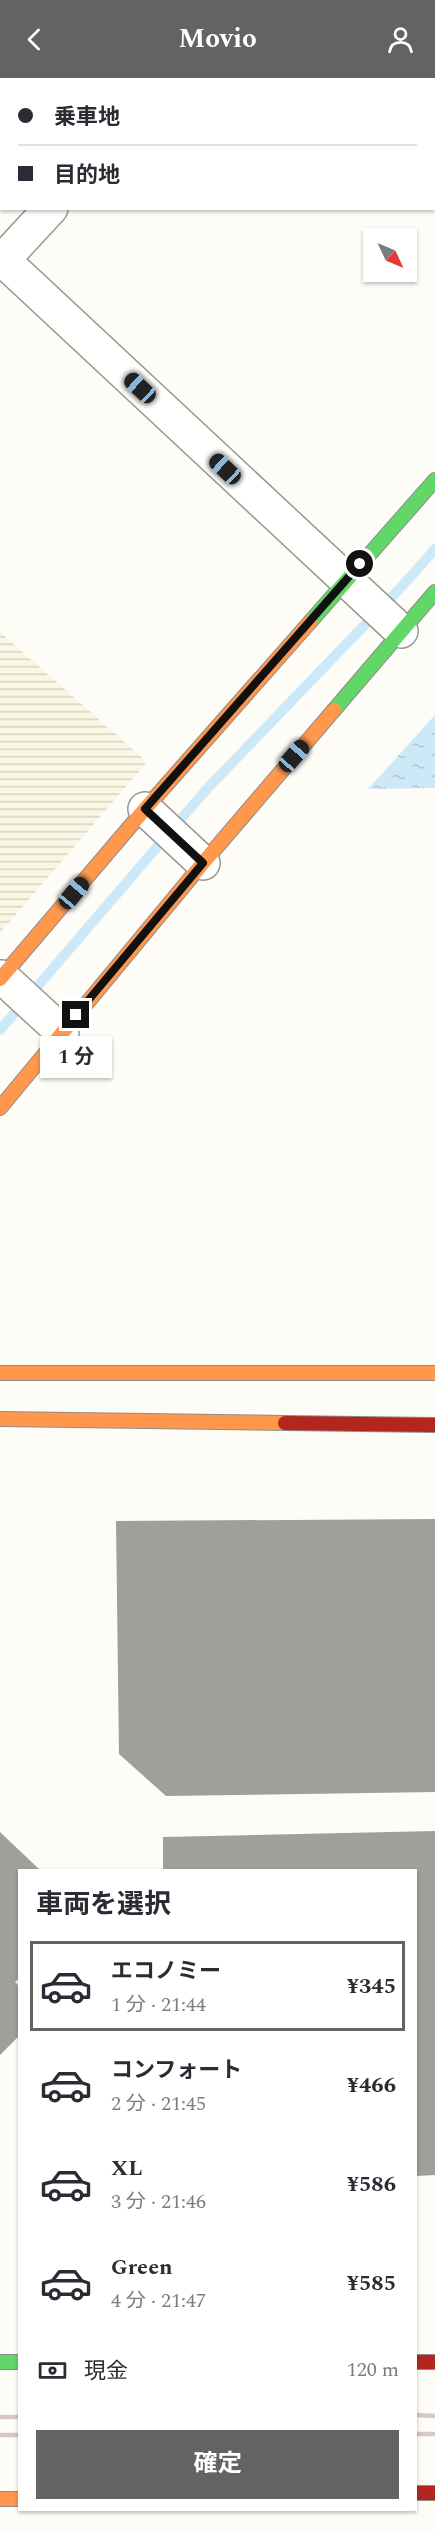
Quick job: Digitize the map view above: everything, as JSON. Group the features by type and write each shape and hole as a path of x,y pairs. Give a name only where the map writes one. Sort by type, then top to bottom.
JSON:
{"street":[{"path":"49,210 2,261 394,625"},
{"path":"51,1022 1,978 145,809 435,480"},
{"path":"0,1108 51,1022 394,625 435,592"},
{"path":"145,809 194,854"},
{"path":"0,1373 435,1373"},
{"path":"0,1419 435,1425"},
{"path":"0,2362 18,2362"},
{"path":"417,2362 435,2362"},
{"path":"417,2493 435,2493"},
{"path":"0,2499 18,2499"}],"shaded area":[{"path":"0,632 147,762 0,933"}],"water":[{"path":"435,715 435,788 368,789"}],"building":[{"path":"435,1519 435,1792 166,1796 119,1754 116,1521"},
{"path":"435,1831 435,2175 417,2176 417,1869 163,1869 163,1837"},
{"path":"0,1832 39,1869 18,1869 18,1980 15,1982 18,1985 18,2037 0,2055"}],"waterway":[{"path":"0,1030 206,790 435,549"}],"railway":[{"path":"417,2415 435,2416"},
{"path":"0,2417 18,2417"},
{"path":"417,2434 435,2434"},
{"path":"0,2435 18,2435"}],"traffic: fast":[{"path":"310,622 435,480"},
{"path":"334,710 435,592"},
{"path":"0,2362 18,2362"}],"traffic: slow":[{"path":"0,979 145,809 310,622"},
{"path":"0,1108 203,863 334,710"},
{"path":"0,1373 435,1373"},
{"path":"0,1419 285,1423"},
{"path":"0,2499 18,2499"}],"traffic: jam":[{"path":"285,1423 435,1425"},
{"path":"417,2362 435,2362"},
{"path":"417,2493 435,2493"}],"route":[{"path":"76,1015 203,863 145,809 360,564"}]}
